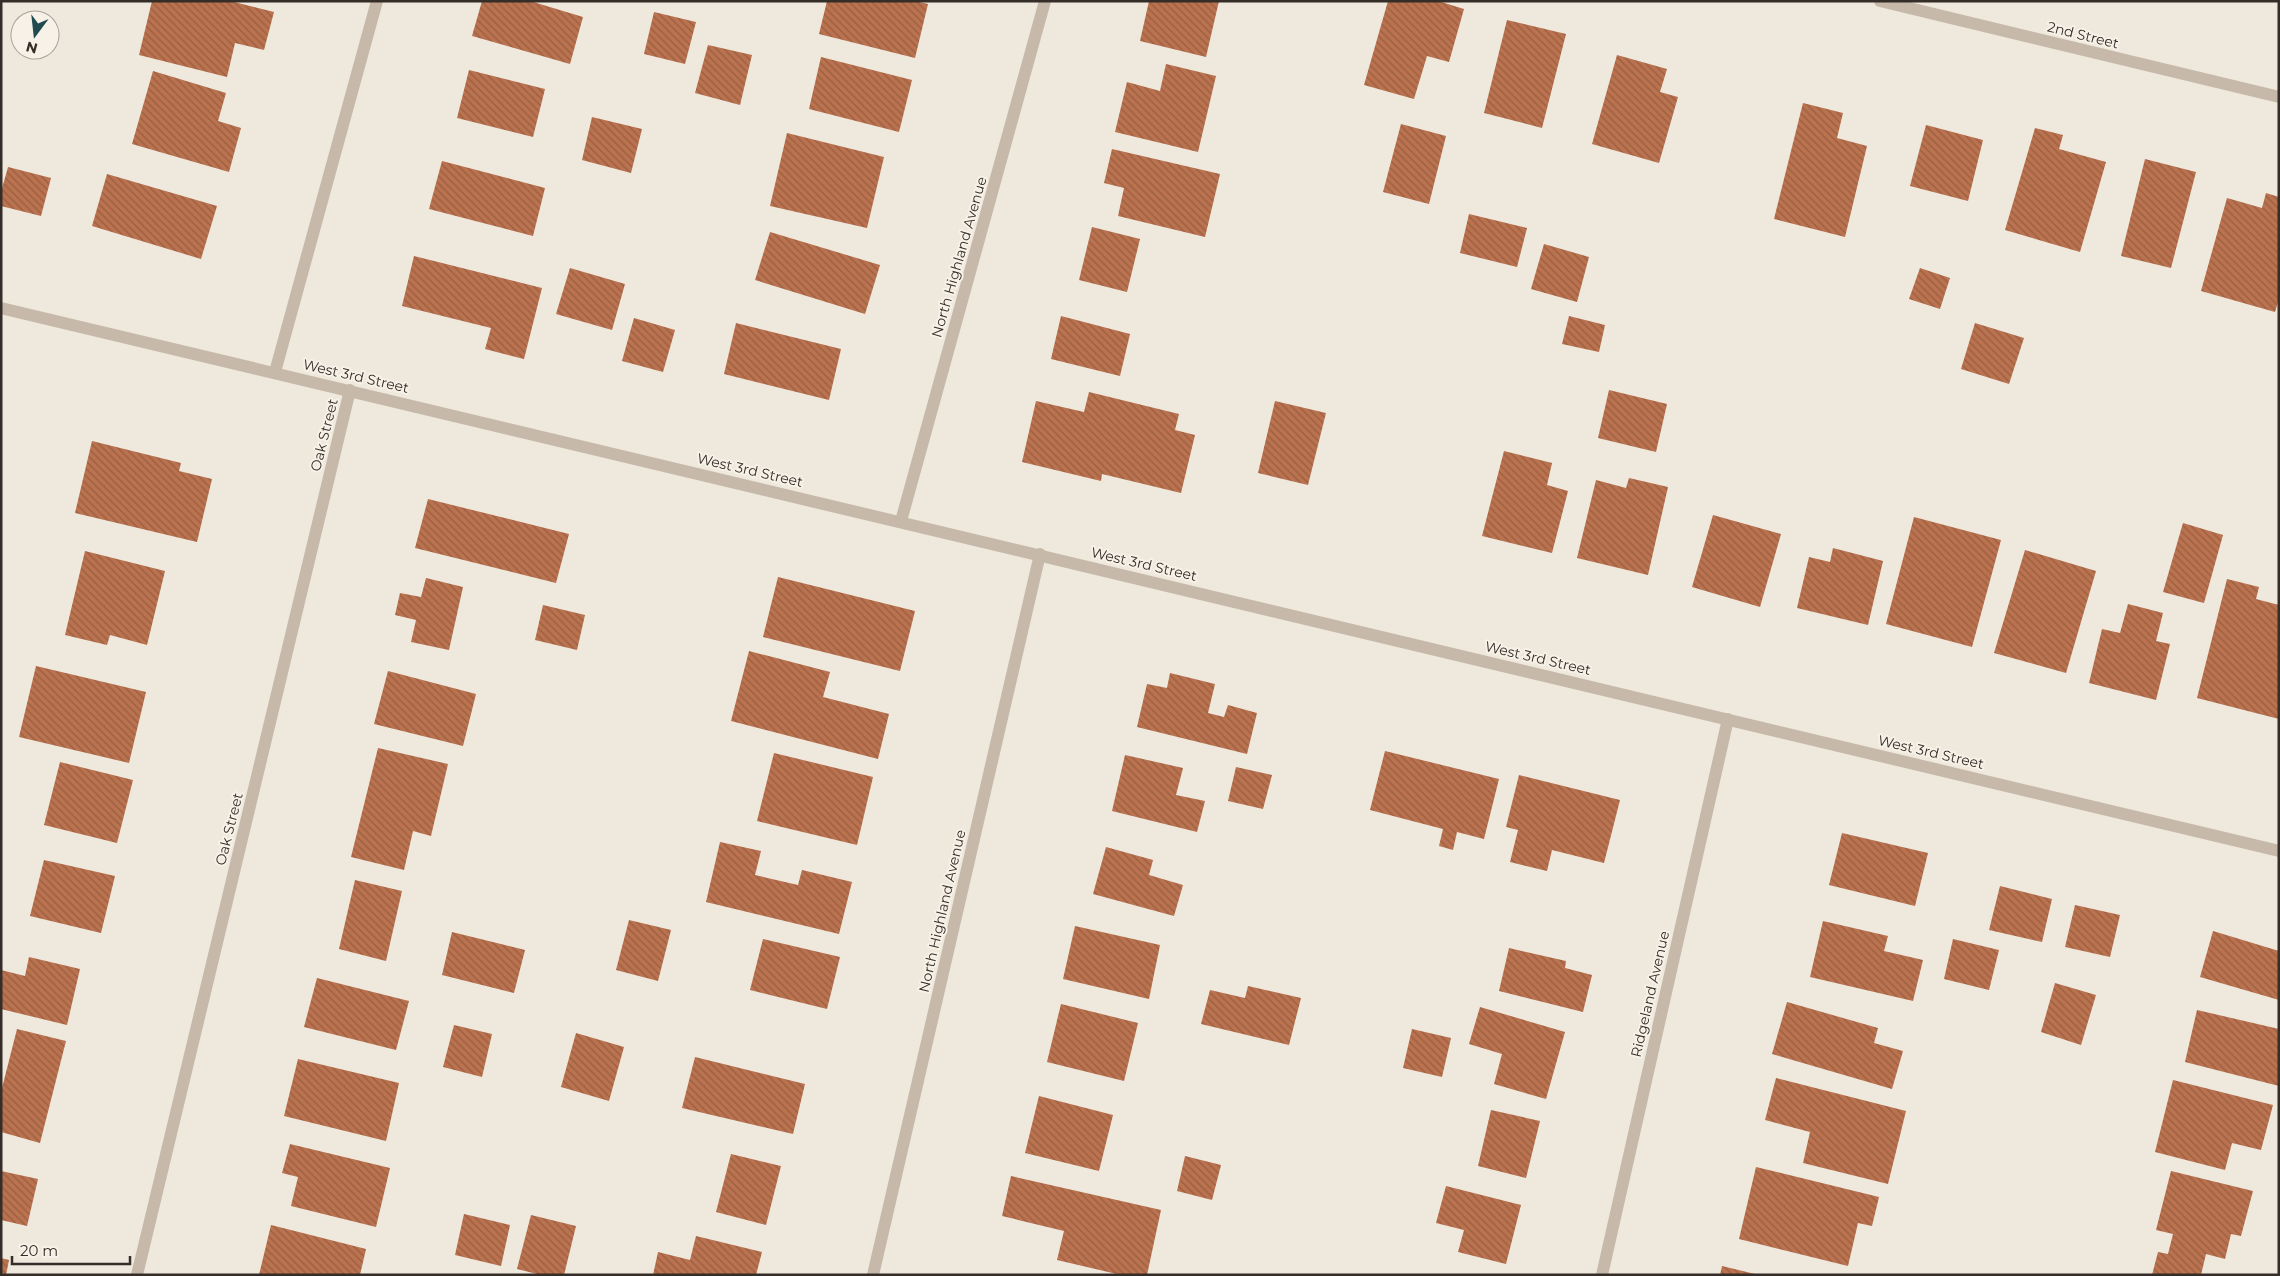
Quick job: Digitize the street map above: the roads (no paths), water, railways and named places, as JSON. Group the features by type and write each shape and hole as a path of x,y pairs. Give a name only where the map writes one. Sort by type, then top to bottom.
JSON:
{"street":[{"path":"275,372 377,1"},
{"name":"North Highland Avenue","path":"901,521 1045,1"},
{"name":"2nd Street","path":"1880,1 2279,97"},
{"name":"West 3rd Street","path":"1,308 1040,554 2279,851"},
{"name":"Oak Street","path":"137,1275 350,390"},
{"name":"North Highland Avenue","path":"873,1275 1040,554"},
{"name":"Ridgeland Avenue","path":"1602,1275 1728,719"}]}
